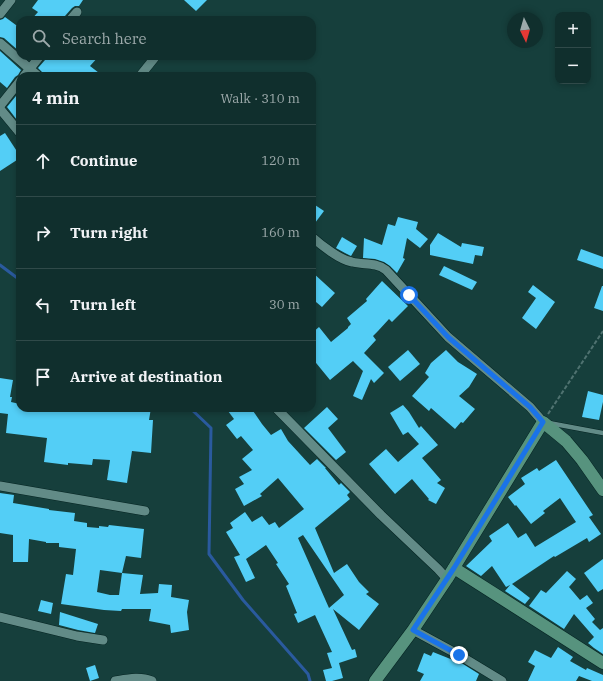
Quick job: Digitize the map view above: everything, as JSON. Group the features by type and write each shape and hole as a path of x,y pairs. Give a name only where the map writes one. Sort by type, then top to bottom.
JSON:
{"main road":[{"path":"375,681 413,630 447,579 543,422 566,441 582,460 603,490"},
{"path":"454,568 603,663"}],"street":[{"path":"0,14 10,0"},
{"path":"74,16 77,12"},
{"path":"0,43 27,72 37,60"},
{"path":"143,72 153,60"},
{"path":"16,86 0,107 16,128"},
{"path":"316,240 345,260 380,266 386,270 448,337 530,407 543,422"},
{"path":"280,412 381,515 447,579"},
{"path":"0,486 145,511"},
{"path":"0,617 77,636 103,640"},
{"path":"413,630 502,681"},
{"path":"115,681 130,678 152,681"}],"lane":[{"path":"543,422 603,433"}],"path":[{"path":"543,422 603,331"}],"building":[{"path":"38,0 83,0 79,6 72,8 65,16 34,16 38,12 32,8"},
{"path":"184,0 207,0 196,11"},
{"path":"5,17 16,25 16,48 4,38 0,37 0,20"},
{"path":"0,51 21,70 20,72 16,72 16,76 7,88 0,82"},
{"path":"45,60 95,60 90,66 98,72 42,72 38,68"},
{"path":"16,96 16,119 7,107"},
{"path":"5,133 16,150 16,161 0,171 0,136"},
{"path":"316,206 324,211 316,222"},
{"path":"398,217 418,222 416,229 428,239 420,248 407,238 403,258 405,259 397,273 384,262 375,259 363,258 364,238 382,245 388,224 395,226"},
{"path":"438,233 461,247 462,243 484,247 482,256 475,255 473,264 430,255 430,245"},
{"path":"342,237 357,246 351,256 336,248"},
{"path":"581,249 603,257 603,269 577,260"},
{"path":"444,266 477,282 472,290 439,275"},
{"path":"316,276 335,293 322,307 316,302"},
{"path":"382,281 408,306 392,322 389,319 373,336 376,340 364,353 384,373 374,383 371,379 362,400 353,396 363,371 353,361 330,380 316,363 316,330 319,327 331,342 348,328 351,324 347,318 367,301 366,299"},
{"path":"533,285 555,302 536,329 522,318 536,298 528,292"},
{"path":"603,286 603,311 594,308"},
{"path":"408,350 420,364 400,381 388,367"},
{"path":"446,350 458,362 477,374 469,387 459,396 475,409 463,423 461,422 455,429 431,408 429,411 412,396 429,377 425,373 431,363"},
{"path":"0,378 13,380 10,397 12,397 11,402 16,403 16,412 150,412 149,420 153,420 151,453 132,451 127,483 107,480 110,460 93,459 92,465 68,463 68,465 44,462 47,438 6,433 8,414 0,413"},
{"path":"588,391 603,395 599,420 582,417"},
{"path":"403,405 419,428 421,426 438,445 422,458 441,480 437,483 445,488 436,504 428,500 429,499 412,479 395,494 369,464 386,449 398,462 419,444 408,432 403,435 390,413"},
{"path":"327,407 338,419 328,428 346,452 336,460 304,428"},
{"path":"229,412 254,412 271,435 281,429 288,441 310,465 317,459 339,485 341,483 350,492 347,495 350,499 315,528 334,573 347,564 359,582 369,592 366,594 379,604 359,630 333,609 352,650 355,649 357,657 339,663 343,678 326,681 323,670 332,668 327,653 332,652 315,615 298,623 294,614 297,613 286,586 289,584 266,545 246,559 255,578 246,582 234,557 240,555 226,532 233,528 230,523 245,512 252,522 262,516 269,525 275,522 279,528 304,509 278,478 260,494 262,496 244,506 235,489 244,484 239,477 252,470 242,459 253,450 241,436 237,439 226,425 234,419","holes":["303,535 344,595 329,608 298,538"]},
{"path":"556,460 593,515 589,517 601,534 589,542 587,538 555,557 554,556 512,584 530,598 525,604 505,591 510,585 506,587 492,566 481,576 466,566 492,541 489,536 508,523 518,538 526,533 535,547 576,522 560,498 543,511 545,513 531,524 508,497 525,484 521,478 537,468 539,471"},
{"path":"0,493 14,495 13,503 75,513 74,521 87,523 87,527 99,528 99,526 108,527 109,525 144,529 141,558 126,556 122,573 143,575 140,594 158,593 159,584 172,585 171,597 189,600 187,612 189,630 171,633 170,625 149,621 151,609 122,609 121,611 61,604 66,574 73,575 76,549 59,547 59,543 46,543 29,539 28,562 13,562 13,535 0,533","holes":["100,570 122,573 119,595 110,595 97,592"]},
{"path":"603,559 603,589 598,592 584,573"},
{"path":"567,571 576,579 569,587 580,600 587,595 593,603 586,608 595,619 592,622 600,630 603,628 603,654 588,643 594,637 574,614 564,629 529,606 541,590 546,593"},
{"path":"41,600 53,603 51,614 38,611"},
{"path":"60,612 98,624 95,633 59,625"},
{"path":"558,647 573,657 570,661 586,670 587,668 603,675 603,681 592,681 579,676 576,681 528,681 535,666 528,662 535,650 551,658"},
{"path":"433,652 463,664 479,674 476,681 420,681 424,674 417,671 424,653 431,656"},
{"path":"95,665 99,678 90,681 86,668"}],"waterway":[{"path":"0,265 16,277"},
{"path":"194,412 211,428 209,554 243,600 308,674 310,681"}],"route":[{"path":"409,295 448,337 530,407 543,422 454,568 413,630 459,655"}]}
